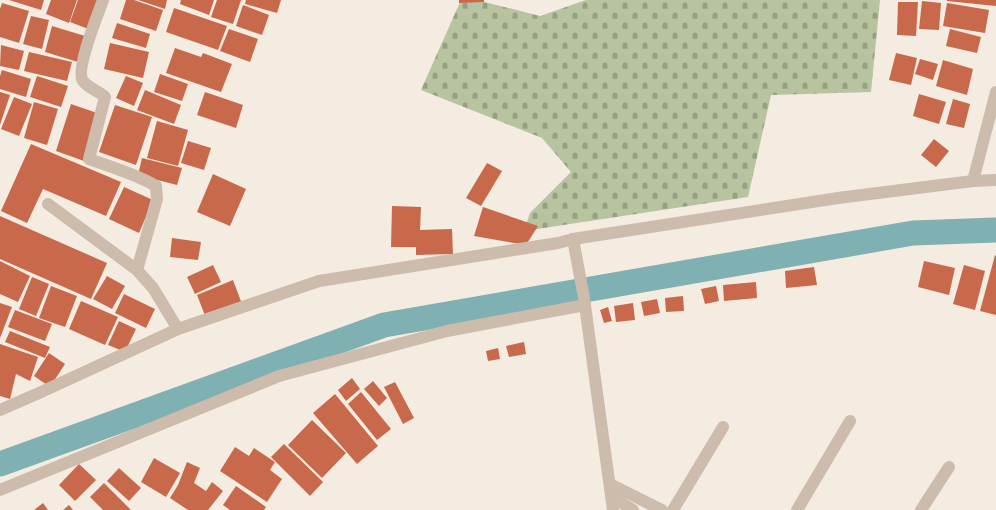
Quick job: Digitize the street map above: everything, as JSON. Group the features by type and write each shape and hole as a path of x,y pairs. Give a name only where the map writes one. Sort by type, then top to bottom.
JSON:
{"street":[{"path":"103,0 89,38 80,73 82,81 102,93 105,97 90,159 156,186 157,200 137,270"},
{"path":"973,181 996,92"},
{"path":"0,410 178,329 319,281 558,243 575,244 838,198 973,181 996,180"},
{"path":"48,204 137,270 152,288 178,329"},
{"path":"575,244 585,302 612,497"},
{"path":"0,490 280,376 447,331 585,302"},
{"path":"797,510 850,420"},
{"path":"673,510 723,427"},
{"path":"921,510 949,467"},
{"path":"612,497 633,510"},
{"path":"612,497 662,510"}],"green space":[{"path":"461,0 477,0 540,16 586,0 880,0 871,92 771,95 748,197 524,231 530,213 571,172 542,138 421,90"}],"building":[{"path":"9,0 44,0 41,10"},
{"path":"51,0 77,0 69,23 46,14"},
{"path":"78,0 99,0 91,30 70,22"},
{"path":"126,0 134,0 163,10 156,31 120,19"},
{"path":"138,0 167,0 165,9"},
{"path":"181,0 214,0 209,15 180,4"},
{"path":"217,0 241,0 233,24 211,17"},
{"path":"246,0 281,0 277,13 245,4"},
{"path":"459,0 484,0 484,2 459,3"},
{"path":"996,0 996,6 947,1"},
{"path":"922,1 941,3 939,30 919,29"},
{"path":"898,2 918,2 916,36 897,35"},
{"path":"2,3 29,11 19,43 0,37 0,9"},
{"path":"947,3 989,10 985,33 943,26"},
{"path":"243,5 269,15 262,35 236,26"},
{"path":"174,8 227,26 218,50 166,32"},
{"path":"31,16 49,20 42,49 23,44"},
{"path":"117,23 150,34 146,48 112,38"},
{"path":"52,26 85,36 78,62 45,52"},
{"path":"229,29 258,39 250,62 220,51"},
{"path":"950,29 981,37 977,53 946,46"},
{"path":"110,43 149,52 143,78 104,69"},
{"path":"1,45 24,51 19,70 0,66"},
{"path":"175,48 201,57 203,53 232,64 221,92 166,73"},
{"path":"29,52 72,62 67,81 24,71"},
{"path":"896,53 917,58 911,85 889,80"},
{"path":"920,59 938,64 933,80 915,74"},
{"path":"943,60 973,69 967,95 936,86"},
{"path":"2,70 31,79 26,97 0,89"},
{"path":"160,74 188,84 182,101 154,92"},
{"path":"37,76 68,86 61,107 30,97"},
{"path":"126,76 143,83 134,106 116,98"},
{"path":"145,90 181,105 174,124 137,110"},
{"path":"0,92 10,95 0,125"},
{"path":"205,92 243,105 236,128 197,115"},
{"path":"919,94 946,102 939,124 913,116"},
{"path":"14,97 32,104 19,136 1,129"},
{"path":"953,99 970,104 964,128 946,124"},
{"path":"34,102 58,109 47,145 24,138"},
{"path":"71,104 100,114 84,161 56,151"},
{"path":"115,105 152,117 136,165 99,152"},
{"path":"157,121 188,130 178,166 147,158"},
{"path":"934,139 949,151 936,167 921,155"},
{"path":"188,141 211,148 204,170 181,163"},
{"path":"31,144 121,182 106,216 43,189 27,223 1,211"},
{"path":"142,158 182,168 177,185 138,175"},
{"path":"487,163 502,171 481,206 466,198"},
{"path":"213,174 246,189 230,226 197,212"},
{"path":"124,187 153,200 139,233 109,219"},
{"path":"392,206 421,207 420,230 452,229 453,254 416,255 416,247 391,247"},
{"path":"483,207 538,226 526,245 474,236"},
{"path":"0,216 107,263 91,299 0,259"},
{"path":"172,238 201,242 198,260 170,257"},
{"path":"996,256 996,315 980,311"},
{"path":"0,261 30,276 18,302 0,294"},
{"path":"924,261 955,268 949,295 918,287"},
{"path":"213,265 221,282 195,294 187,277"},
{"path":"964,265 985,271 975,310 953,304"},
{"path":"814,267 817,285 786,288 785,271"},
{"path":"107,276 125,286 112,309 93,299"},
{"path":"32,277 49,284 36,316 19,309"},
{"path":"233,280 242,304 206,318 197,295"},
{"path":"756,282 757,298 724,301 723,285"},
{"path":"51,286 77,296 65,327 39,318"},
{"path":"716,286 719,301 705,304 701,289"},
{"path":"124,294 155,309 146,328 115,313"},
{"path":"683,296 684,311 666,312 665,298"},
{"path":"657,299 660,313 644,316 641,302"},
{"path":"81,301 118,317 105,345 69,329"},
{"path":"0,303 12,307 0,338"},
{"path":"633,303 635,320 616,322 614,306"},
{"path":"608,307 612,321 604,323 600,310"},
{"path":"15,310 52,324 45,341 8,327"},
{"path":"119,321 136,329 125,352 108,345"},
{"path":"10,331 50,347 45,358 5,342"},
{"path":"524,342 526,354 509,357 506,346"},
{"path":"0,344 38,357 30,381 16,374 10,399 0,396"},
{"path":"498,348 500,359 488,361 486,351"},
{"path":"49,353 65,364 50,387 34,376"},
{"path":"352,378 360,389 346,401 338,390"},
{"path":"373,381 387,398 379,406 364,389"},
{"path":"395,382 414,418 403,424 384,387"},
{"path":"361,392 391,429 377,440 348,404"},
{"path":"335,394 378,446 357,464 313,413"},
{"path":"312,420 346,453 322,478 288,445"},
{"path":"284,444 323,482 310,496 271,457"},
{"path":"235,447 249,456 254,448 275,462 270,470 282,479 267,502 220,471"},
{"path":"154,458 180,473 166,497 141,482"},
{"path":"187,462 200,468 194,483 206,491 212,482 223,491 208,510 188,510 170,498 178,485"},
{"path":"79,464 96,480 75,501 59,485"},
{"path":"119,468 141,488 129,501 107,481"},
{"path":"104,483 131,510 103,510 90,497"},
{"path":"236,486 266,507 264,510 230,510 223,505"},
{"path":"43,503 48,510 34,510"},
{"path":"69,505 73,510 63,510"}],"waterway":[{"path":"0,464 384,325 913,233 996,230"}]}
